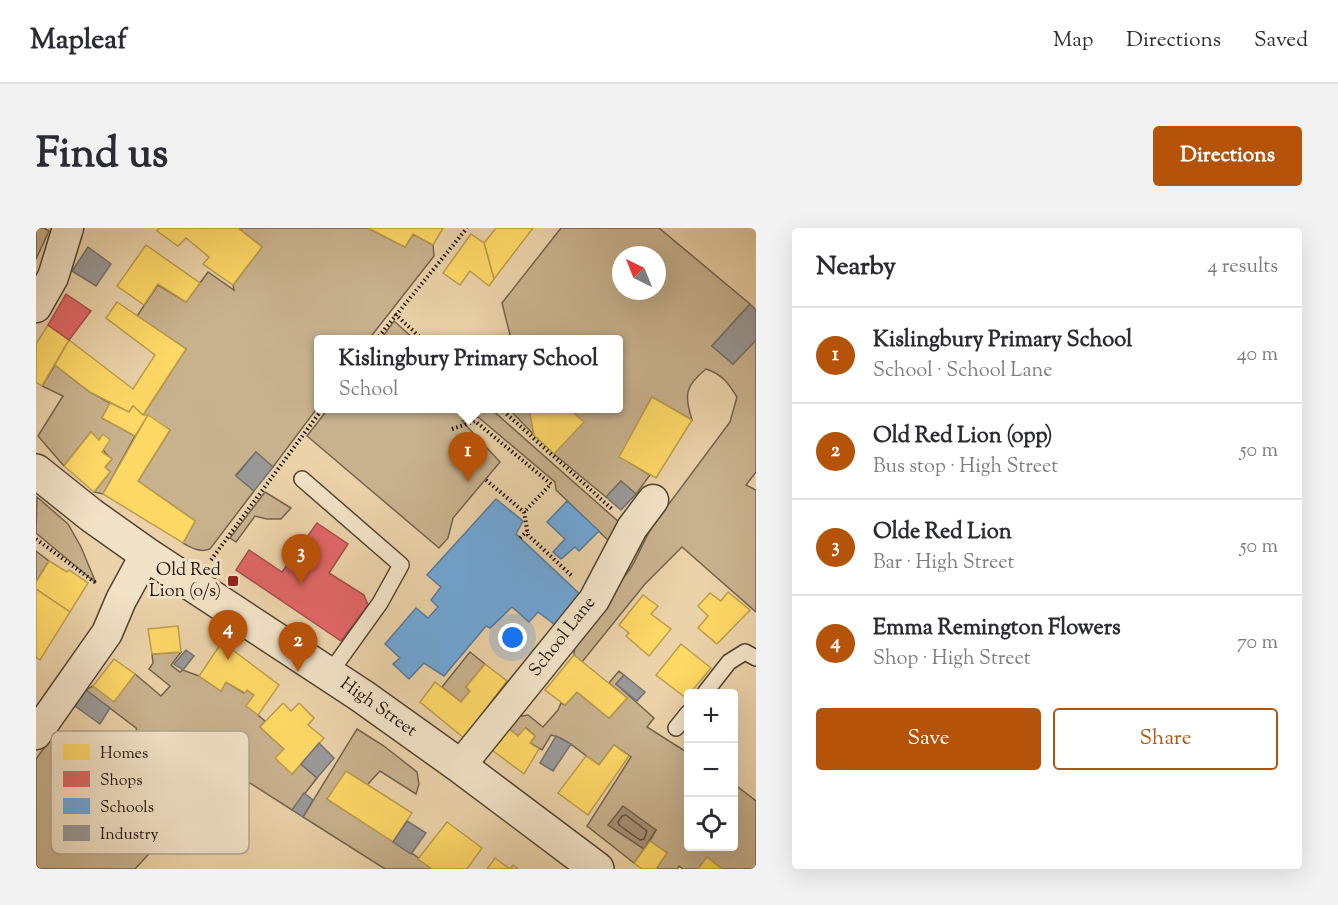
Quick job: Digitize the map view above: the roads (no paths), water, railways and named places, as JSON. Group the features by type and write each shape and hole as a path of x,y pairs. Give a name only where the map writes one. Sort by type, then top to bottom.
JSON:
{"street":[{"path":"36,307 53,277 68,228"},
{"name":"High Street","path":"36,471 91,515 146,554 329,674 460,766 597,869"},
{"name":"School Lane","path":"460,766 595,598 632,528 653,500"},
{"path":"36,734 107,633 121,600 146,554"}],"lane":[{"path":"302,479 401,565 380,603 329,674"},
{"path":"707,689 729,662 745,652 756,658"},
{"path":"676,728 684,718"}],"water":[{"path":"623,806 656,830 644,849 608,825"}],"place":[{"name":"Kislingbury Primary School","path":"468,482"},
{"name":"Old Red Lion (o/s)","path":"233,581"},
{"name":"Olde Red Lion","path":"301,584"},
{"name":"Emma Remington Flowers","path":"228,660"},
{"name":"Old Red Lion (opp)","path":"298,672"}]}
